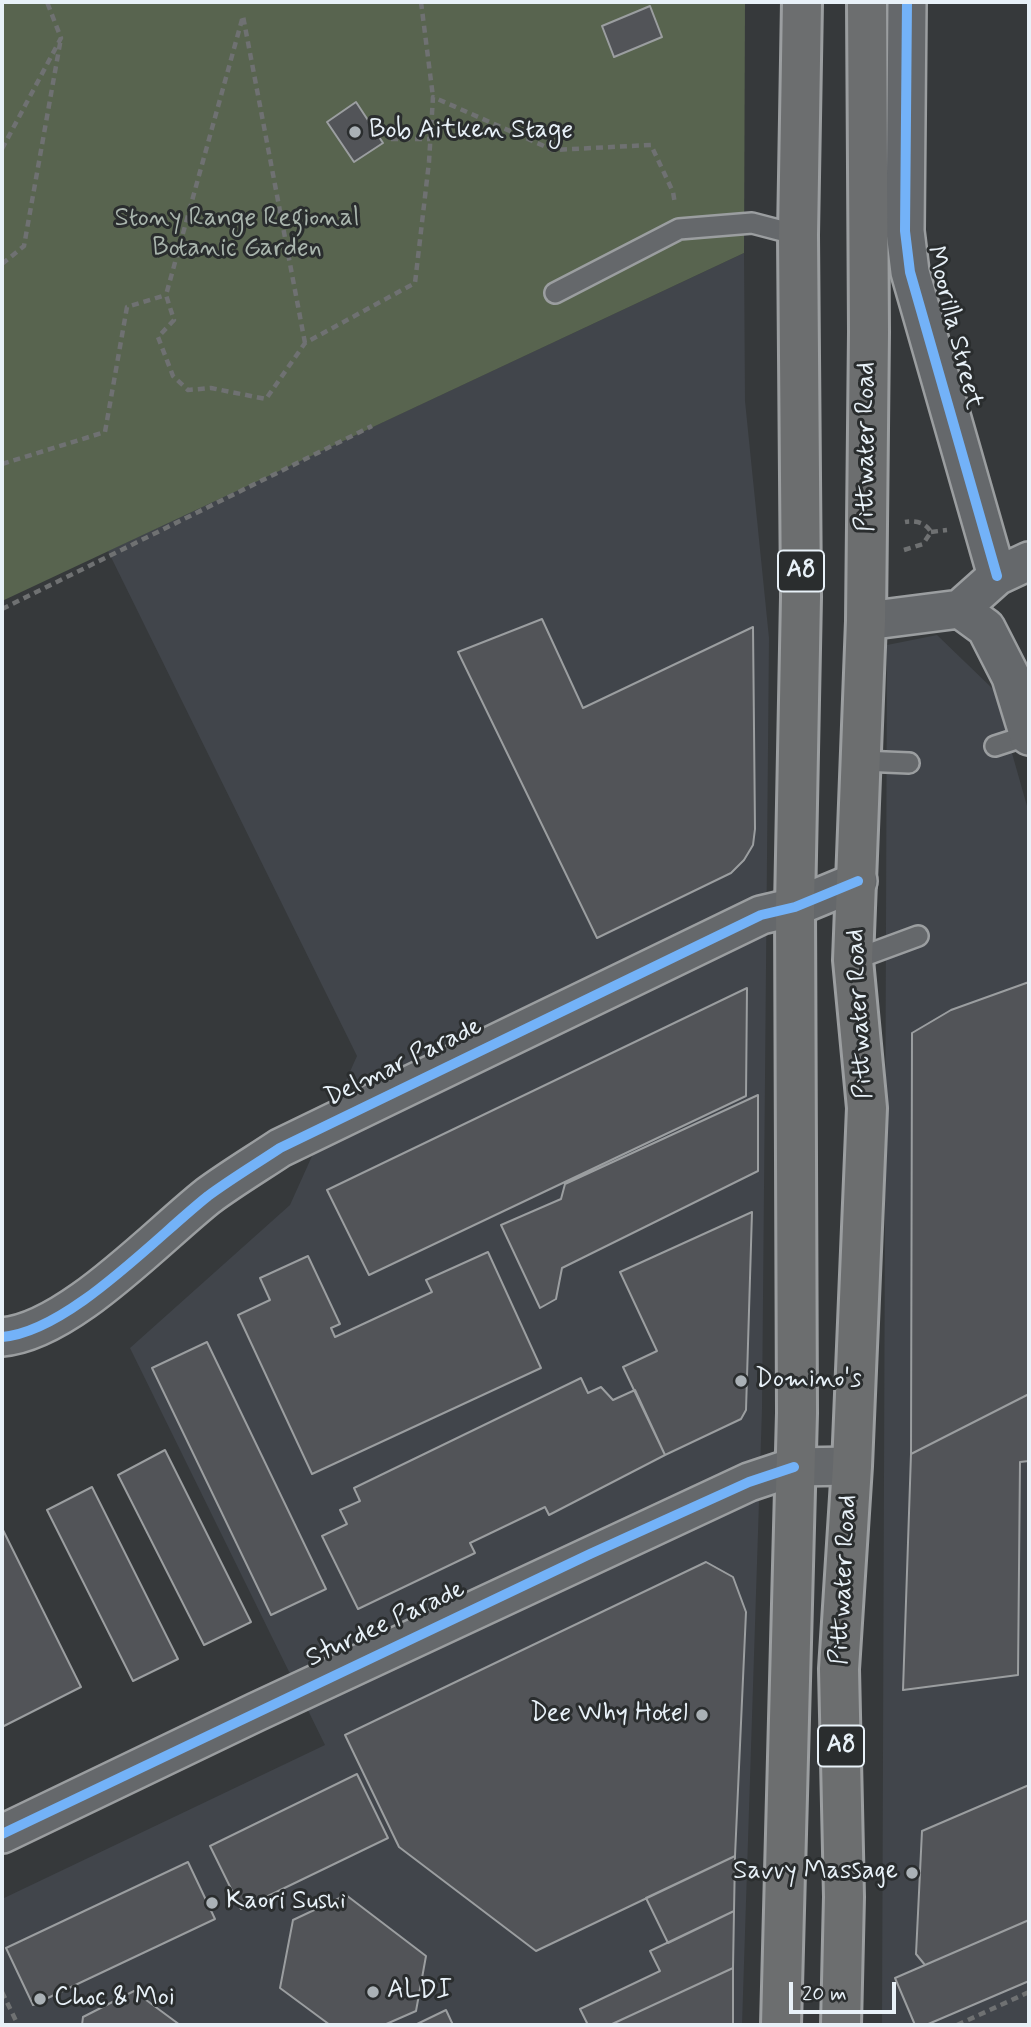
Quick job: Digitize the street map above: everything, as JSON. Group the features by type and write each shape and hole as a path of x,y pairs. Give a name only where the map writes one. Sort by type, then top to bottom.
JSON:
{"highway":[{"name":"Pittwater Road","path":"781,2025 797,1413 795,907 801,597 798,235 803,2"},
{"name":"Pittwater Road","path":"841,2025 844,1897 839,1669 852,1466 867,1108 853,960 866,621 869,332 867,2"}],"street":[{"name":"Moorilla Street","path":"907,2 905,231 910,272 1013,569"},
{"path":"866,621 960,609 1013,569"},
{"path":"960,609 986,628 1011,677 1018,739"},
{"name":"Delmar Parade","path":"2,1337 18,1336 74,1309 210,1195 280,1148 761,915 795,907 858,881"},
{"name":"Sturdee Parade","path":"2,1834 590,1554 749,1482 794,1467 852,1466"}],"lane":[{"path":"555,293 679,229 752,223 798,235"},
{"path":"862,761 908,764"},
{"path":"853,960 918,936"}],"path":[{"path":"2,264 24,246 61,38 47,2"},
{"path":"305,343 243,16 166,295 174,320 158,337 173,376 188,390 211,388 265,399 305,343 415,284 433,97 421,2"},
{"path":"2,149 61,38"},
{"path":"433,97 553,150 651,145 673,192 679,229"},
{"path":"391,139 430,139"},
{"path":"2,464 105,432 127,307 166,295"},
{"path":"2,609 372,426"},
{"path":"896,523 916,522 928,526 931,532 923,544 900,551"},
{"path":"2,1992 18,2025"},
{"path":"957,2025 1029,1992"}],"shaded area":[{"path":"744,253 745,401 769,638 762,1409 742,2025 2,2025 2,1899 325,1745 130,1348 290,1205 357,1056 108,551"},
{"path":"937,635 994,690 1029,813 1029,2025 882,2025 887,645"}],"green space":[{"name":"Stony Range Regional Botanic Garden","path":"2,2 745,2 744,253 2,601"}],"building":[{"path":"650,6 662,37 614,57 602,26"},
{"name":"Bob Aitken Stage","path":"356,102 383,143 354,162 327,122"},
{"path":"542,619 583,708 753,627 753,845 744,860 731,873 597,938 458,652"},
{"path":"1029,982 1029,1394 911,1454 912,1033 951,1010"},
{"path":"747,988 746,1096 369,1275 327,1190"},
{"path":"758,1095 758,1171 562,1268 556,1299 540,1308 501,1225 561,1199 565,1184"},
{"path":"752,1212 746,1410 741,1419 665,1455 623,1367 657,1351 620,1272"},
{"path":"488,1252 541,1368 312,1474 238,1315 270,1300 260,1278 308,1256 340,1324 331,1328 335,1337 432,1292 426,1280"},
{"path":"207,1342 326,1589 271,1615 152,1368"},
{"path":"581,1378 588,1393 601,1387 613,1400 635,1390 665,1455 549,1515 545,1507 470,1543 475,1553 358,1609 322,1536 347,1524 340,1510 360,1501 354,1488"},
{"path":"1029,1394 1029,1461 1020,1462 1018,1675 903,1690 911,1454"},
{"path":"165,1450 251,1622 204,1645 118,1475"},
{"path":"92,1487 178,1659 133,1681 47,1510"},
{"path":"2,1528 81,1687 2,1727"},
{"path":"706,1562 733,1577 746,1612 735,1856 536,1951 399,1847 345,1735"},
{"path":"357,1774 388,1838 241,1909 210,1846"},
{"path":"1029,1785 1029,1920 925,1965 916,1954 922,1831"},
{"path":"735,1856 734,1911 668,1943 646,1898"},
{"path":"188,1862 215,1919 33,2005 6,1948"},
{"path":"346,1895 426,1956 416,2011 384,2025 330,2025 280,1988 293,1920"},
{"path":"734,1911 733,1968 610,2025 588,2025 580,2009 660,1971 650,1951"},
{"path":"1029,1920 1029,1981 926,2025 915,2025 895,1978"},
{"path":"733,1968 733,2025 610,2025"},
{"path":"134,1991 180,2025 82,2025 83,2017"},
{"path":"446,2010 453,2025 415,2025"}],"cycle path":[{"path":"907,2 905,231 910,272 997,576"},
{"path":"2,1337 28,1331 55,1319 82,1301 137,1258 208,1196 280,1148 761,915 795,907 858,881"},
{"path":"2,1834 590,1554 749,1482 794,1467"}],"place":[{"name":"Bob Aitken Stage","path":"355,132"},
{"name":"Domino's","path":"741,1381"},
{"name":"Dee Why Hotel","path":"702,1715"},
{"name":"Savvy Massage","path":"912,1873"},
{"name":"Kaori Sushi","path":"212,1903"},
{"name":"ALDI","path":"373,1992"},
{"name":"Choc & Moi","path":"40,1999"}]}
